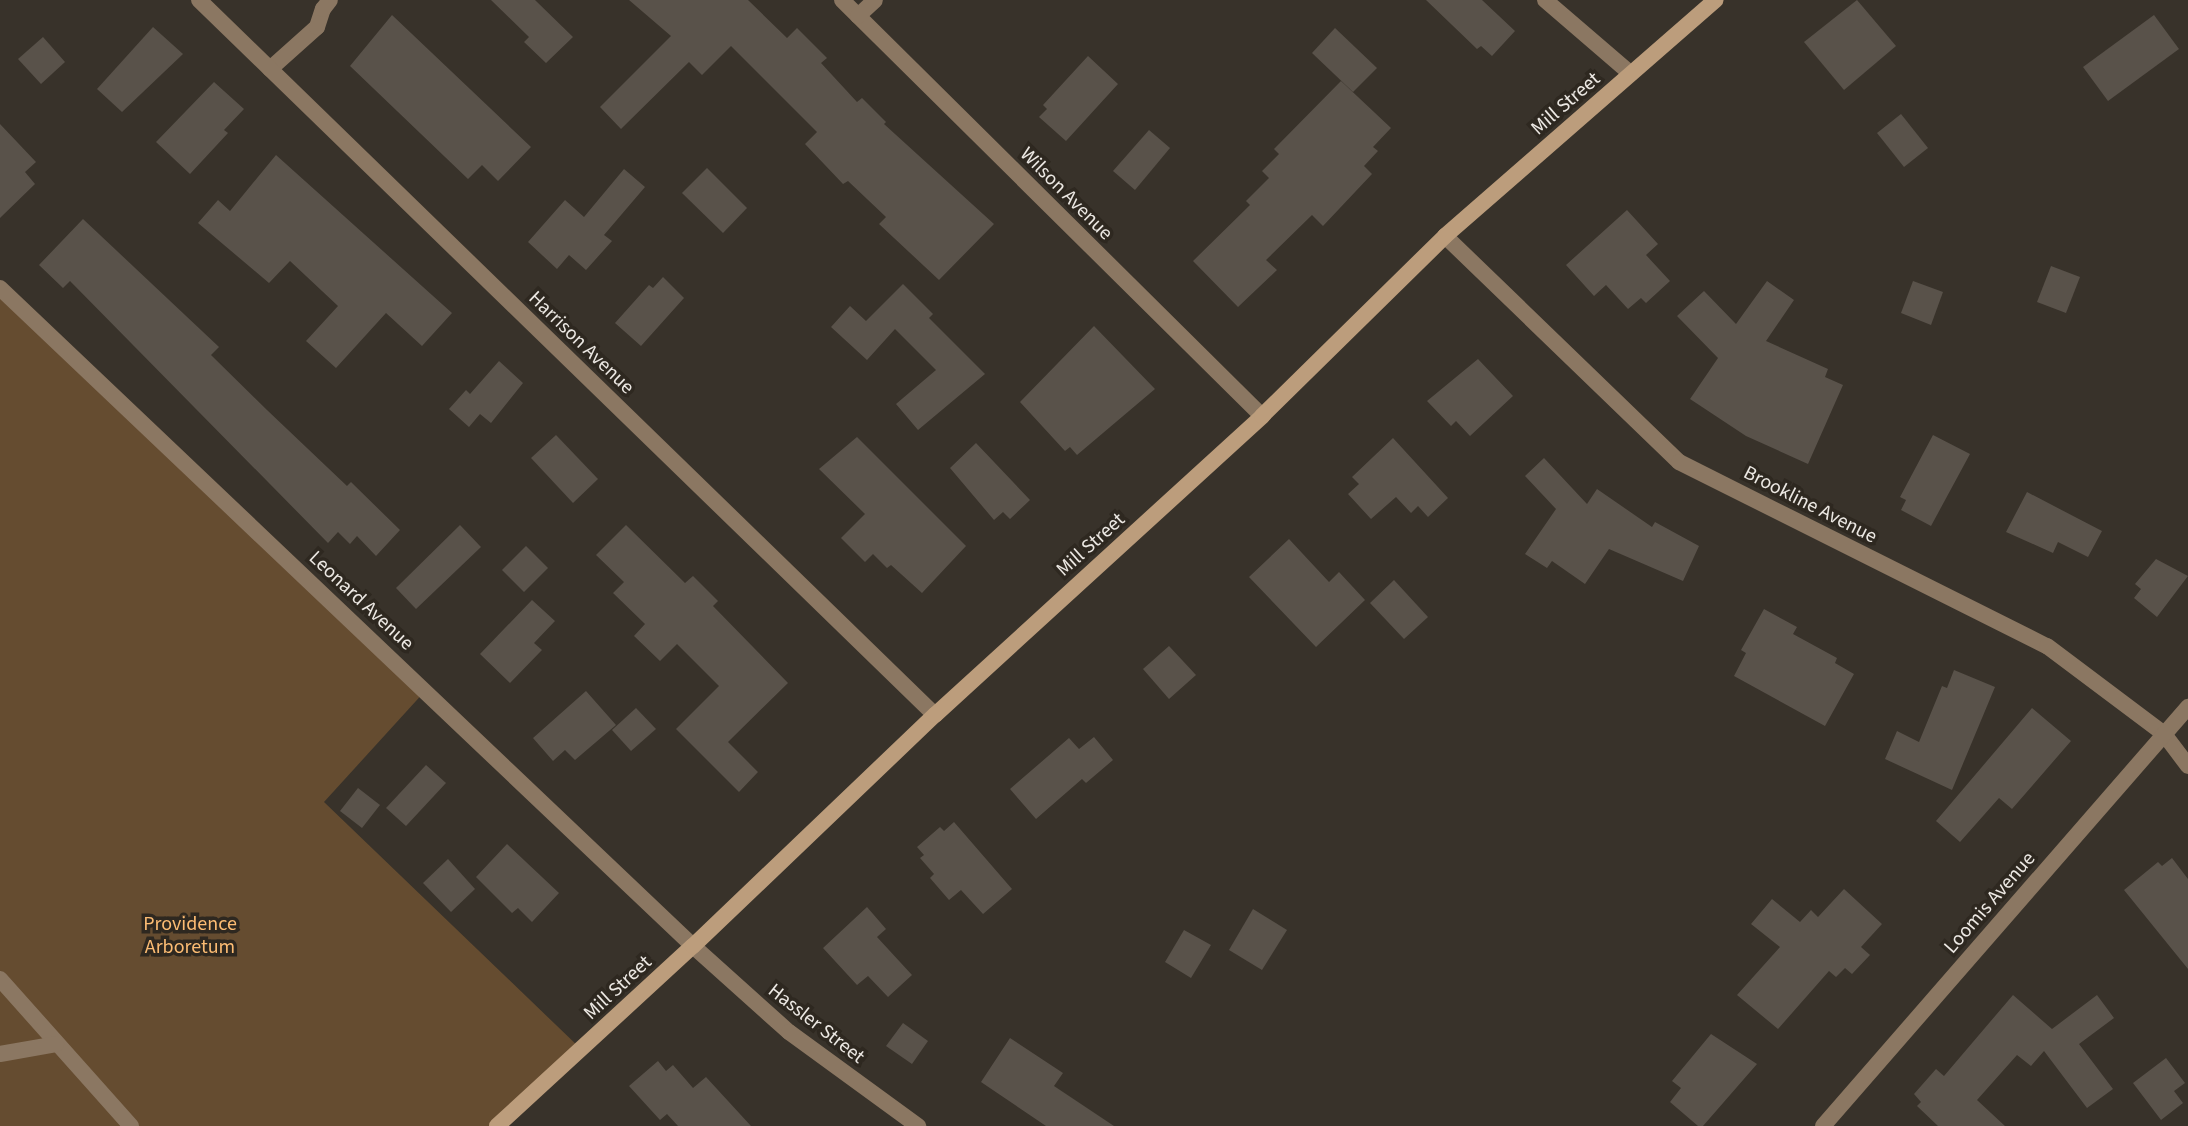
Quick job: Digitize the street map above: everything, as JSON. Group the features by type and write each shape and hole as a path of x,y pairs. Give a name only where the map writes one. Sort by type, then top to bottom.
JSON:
{"street":[{"name":"Harrison Avenue","path":"199,0 935,715"},
{"path":"270,69 317,27 323,9 330,0"},
{"name":"Wilson Avenue","path":"842,0 1262,416"},
{"path":"858,16 875,0"},
{"path":"1545,0 1631,74"},
{"name":"Mill Street","path":"497,1126 693,946 935,715 1262,416 1445,236 1716,0"},
{"name":"Brookline Avenue","path":"1445,236 1679,462 2047,646 2164,734 2188,766"},
{"name":"Leonard Avenue","path":"0,288 693,946"},
{"name":"Loomis Avenue","path":"1823,1126 2188,707"},
{"name":"Hassler Street","path":"693,946 789,1032 918,1126"},
{"path":"0,979 131,1126"},
{"path":"0,1054 56,1044"}],"green space":[{"name":"Providence Arboretum","path":"0,287 426,690 324,802 581,1049 497,1126 0,1126"}],"building":[{"path":"491,0 535,0 573,37 546,63 524,42 529,37"},
{"path":"629,0 748,0 787,38 797,28 827,58 821,63 857,102 862,98 886,122 884,124 994,224 939,280 879,224 886,217 848,181 843,184 805,144 817,132 731,46 702,75 689,62 621,129 600,107 671,36"},
{"path":"1426,0 1482,0 1515,31 1492,56 1481,46 1477,49"},
{"path":"1857,0 1896,46 1844,90 1804,42"},
{"path":"392,15 531,147 498,181 482,165 468,179 350,66"},
{"path":"2154,15 2179,49 2108,101 2083,67"},
{"path":"153,27 183,54 122,112 97,89"},
{"path":"1335,28 1377,68 1353,92 1312,53"},
{"path":"43,37 65,62 41,84 18,59"},
{"path":"1088,56 1118,84 1066,141 1039,117 1047,109 1043,105"},
{"path":"1341,81 1391,128 1373,147 1378,151 1364,166 1372,174 1323,226 1312,215 1266,260 1277,270 1238,307 1193,261 1250,205 1246,201 1269,178 1262,171 1279,154 1274,149"},
{"path":"214,82 244,109 224,130 228,133 190,174 156,142"},
{"path":"1901,114 1928,148 1904,167 1877,133"},
{"path":"0,124 36,162 25,172 35,184 0,218"},
{"path":"1149,130 1170,148 1135,190 1113,171"},
{"path":"276,155 452,313 422,346 386,313 336,368 306,341 338,306 290,261 269,283 198,223 218,200 230,211"},
{"path":"707,168 747,208 723,233 682,193"},
{"path":"624,169 645,187 604,235 612,241 586,270 569,255 557,269 528,242 565,200 584,217"},
{"path":"1627,210 1658,244 1646,255 1670,281 1646,303 1641,298 1628,309 1606,285 1594,296 1566,265"},
{"path":"83,219 219,347 211,355 267,410 347,486 351,482 400,530 376,556 357,536 350,544 338,532 328,543 70,281 63,288 39,265"},
{"path":"2051,266 2080,277 2066,313 2037,302"},
{"path":"663,277 684,298 641,346 615,323 649,285 653,288"},
{"path":"1767,281 1794,300 1766,341 1828,369 1825,377 1843,385 1808,464 1746,436 1690,399 1718,358 1677,316 1704,291 1736,324"},
{"path":"1913,281 1943,292 1931,325 1901,313"},
{"path":"903,284 933,314 929,318 985,374 918,430 896,404 936,370 895,329 867,360 831,327 850,306 866,321"},
{"path":"1094,326 1155,389 1077,455 1070,447 1065,451 1020,402"},
{"path":"1478,359 1513,396 1470,436 1456,421 1451,426 1427,401"},
{"path":"499,361 523,383 491,423 480,414 469,427 449,409 466,390 470,394"},
{"path":"556,435 598,479 573,503 531,458"},
{"path":"1933,435 1970,454 1931,526 1901,510 1906,500 1900,497"},
{"path":"857,437 966,546 922,593 891,565 887,568 873,554 865,562 841,538 865,514 819,469"},
{"path":"1393,438 1448,498 1428,517 1418,506 1411,513 1396,497 1371,519 1348,494 1359,484 1352,477"},
{"path":"976,443 1030,500 1010,519 1003,512 994,520 950,468"},
{"path":"1544,458 1587,504 1597,489 1652,527 1655,522 1699,546 1683,581 1609,549 1585,584 1552,561 1547,568 1525,554 1556,509 1525,476"},
{"path":"2027,492 2102,531 2088,557 2058,542 2053,553 2006,532"},
{"path":"460,525 481,547 416,609 396,588"},
{"path":"626,525 685,583 693,576 718,601 713,606 788,683 728,742 758,772 739,792 676,729 719,686 677,644 660,661 634,636 645,624 613,593 624,582 596,555"},
{"path":"1289,539 1329,582 1339,572 1365,600 1316,647 1249,577"},
{"path":"526,546 548,568 524,592 502,570"},
{"path":"2156,559 2188,576 2157,617 2134,598 2141,589 2135,584"},
{"path":"1394,580 1428,617 1404,639 1370,603"},
{"path":"532,600 555,621 534,643 542,650 510,683 480,654"},
{"path":"1764,609 1797,627 1793,634 1837,658 1835,663 1854,674 1825,726 1734,676 1746,653 1741,650"},
{"path":"1169,646 1196,675 1169,699 1143,669"},
{"path":"1954,670 1995,687 1952,790 1885,759 1897,731 1919,742 1942,686 1947,688"},
{"path":"586,691 616,725 575,760 565,750 553,761 533,738"},
{"path":"636,708 656,729 631,751 612,730"},
{"path":"2032,708 2071,741 2012,809 1999,798 1960,842 1936,821"},
{"path":"1094,737 1113,760 1086,783 1082,779 1036,819 1010,789 1069,738 1079,749"},
{"path":"426,765 446,783 406,826 386,808"},
{"path":"358,788 380,805 362,828 340,811"},
{"path":"954,822 1012,889 983,914 961,890 949,900 930,878 934,874 920,858 924,855 917,847 940,827 944,831"},
{"path":"507,844 559,893 532,922 518,908 512,913 476,877"},
{"path":"2172,858 2188,879 2188,969 2124,890 2158,862 2162,866"},
{"path":"448,859 475,889 451,912 423,883"},
{"path":"1844,889 1882,924 1861,947 1870,955 1852,974 1845,968 1836,977 1829,971 1778,1029 1737,995 1780,947 1751,924 1772,899 1800,922 1811,910 1818,917"},
{"path":"867,907 886,929 877,937 912,975 888,997 868,976 857,985 823,948"},
{"path":"1253,909 1287,930 1262,970 1229,950"},
{"path":"1184,930 1211,945 1191,978 1165,962"},
{"path":"2013,995 2052,1029 2097,995 2114,1018 2079,1044 2113,1089 2087,1108 2044,1051 2031,1066 2017,1055 1977,1100 2005,1126 1938,1126 1917,1106 1921,1102 1914,1094 1936,1069 1944,1076"},
{"path":"903,1023 928,1041 912,1064 886,1046"},
{"path":"1711,1034 1757,1064 1703,1126 1698,1126 1670,1102 1681,1088 1672,1081"},
{"path":"1010,1038 1063,1073 1054,1086 1114,1126 1046,1126 981,1082"},
{"path":"2166,1058 2185,1083 2174,1091 2183,1103 2161,1120 2133,1083"},
{"path":"658,1061 666,1071 673,1065 693,1088 706,1077 751,1126 678,1126 667,1114 660,1120 629,1086"}]}
